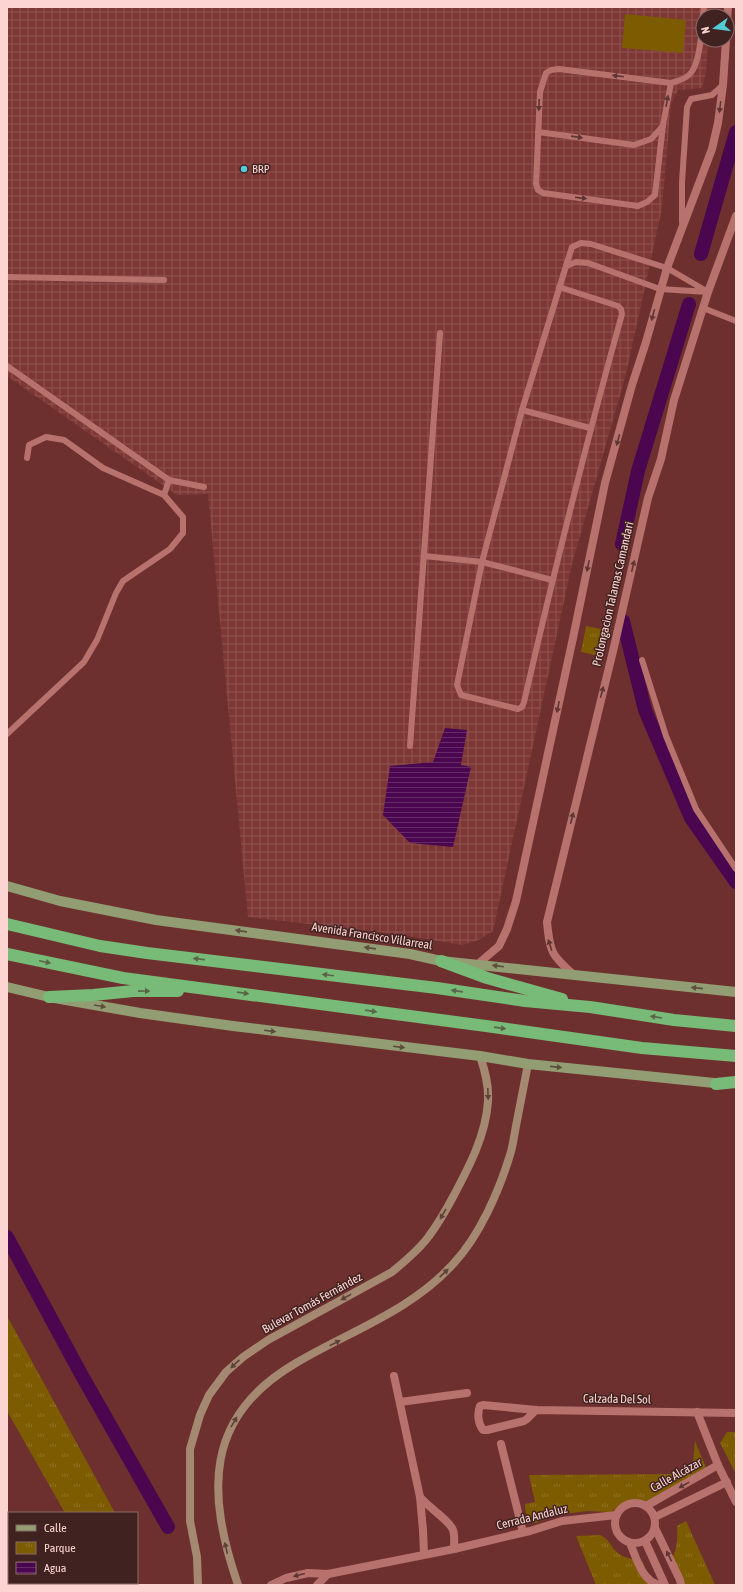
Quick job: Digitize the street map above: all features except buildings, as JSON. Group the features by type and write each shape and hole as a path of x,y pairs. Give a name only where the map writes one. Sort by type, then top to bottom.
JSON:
{"highway":[{"path":"7,924 100,946 139,952 436,988 525,1001 590,1007 674,1020 736,1026"},
{"path":"7,954 123,978 218,989 642,1048 736,1056"},
{"path":"441,961 487,978 590,1007"},
{"path":"49,997 218,989"},
{"path":"716,1084 736,1082"}],"main road":[{"name":"Avenida Francisco Villarreal","path":"7,886 60,901 156,920 410,954 441,961 736,992"},
{"path":"7,987 49,997 140,1014 480,1056 528,1064 736,1085"},
{"name":"Bulevar Tomás Fernández","path":"198,1585 197,1557 190,1521 190,1449 194,1430 209,1395 226,1372 243,1357 268,1340 392,1272 410,1257 429,1237 444,1214 475,1154 484,1124 488,1101 487,1079 480,1056"},
{"path":"238,1585 228,1556 220,1520 218,1497 222,1450 228,1434 238,1416 248,1402 271,1378 296,1363 402,1307 424,1291 455,1263 475,1235 496,1195 510,1154 528,1064"}],"street":[{"path":"478,964 499,946 507,929 516,901 572,645 605,482 667,268 682,224 712,149 718,123 723,85 725,48"},
{"name":"Prolongacion Talamas Camandari","path":"574,975 557,961 549,946 546,922 614,647 648,498 661,459 674,400 708,292 736,216"},
{"path":"394,1376 420,1497 424,1530 424,1554"},
{"path":"400,1402 467,1393"},
{"name":"Calzada Del Sol","path":"536,1410 528,1419 524,1421 487,1430 483,1430 480,1427 478,1411 480,1406 483,1405 536,1410 736,1413"},
{"path":"697,1412 718,1465 736,1502"},
{"path":"501,1444 523,1532"},
{"name":"Calle Alcázar","path":"646,1506 718,1465"},
{"path":"655,1517 727,1482"},
{"path":"420,1497 427,1506 450,1524 454,1531 454,1549"},
{"path":"655,1528 650,1538 635,1544 630,1543 618,1535 614,1522 620,1509 626,1505 640,1503 646,1506 655,1517 655,1528 681,1585"},
{"name":"Cerrada Andaluz","path":"271,1585 286,1578 308,1573 328,1574 454,1549 571,1519 616,1515"},
{"path":"645,1541 665,1585"},
{"path":"630,1543 644,1574 649,1580 660,1585"},
{"path":"317,1585 328,1574"}],"lane":[{"path":"671,83 663,125 655,195 648,202 638,206 544,194 538,190 536,184 540,92 546,73 551,70 559,69 671,83 691,73 697,61 704,7"},
{"path":"682,224 682,182 687,107 691,99 712,95 723,85"},
{"path":"538,132 634,145 651,139 663,125"},
{"path":"559,287 618,306 621,309 622,314 590,428 522,707 518,709 500,706 461,695 458,691 457,684 482,562 522,410 559,287 572,247 581,243 591,244 667,268 708,292"},
{"path":"566,266 576,262 588,263 660,290 708,292"},
{"path":"7,277 164,280"},
{"path":"703,308 736,321"},
{"path":"410,746 440,334"},
{"path":"7,366 169,480 204,487"},
{"path":"522,410 590,428"},
{"path":"7,734 84,662 97,640 116,593 123,580 170,549 183,533 183,517 164,495 103,468 64,440 46,437 29,445 27,458"},
{"path":"164,495 169,480"},
{"path":"424,556 482,562 552,580"},
{"path":"642,660 666,736 696,809 736,869"}],"shaded area":[{"path":"7,7 713,7 695,8 695,48 708,48 706,73 702,88 678,90 671,103 662,208 626,374 572,564 493,931 479,940 462,945 396,934 248,917 208,494 177,495 7,376"}],"green space":[{"path":"625,14 686,20 683,53 622,48"},
{"path":"586,626 601,629 596,655 581,652"},
{"path":"7,1316 114,1512 64,1512 7,1411"},
{"path":"727,1432 736,1432 736,1474 720,1443"},
{"path":"695,1441 707,1470 647,1502 627,1502 611,1512 587,1511 555,1515 535,1523 527,1515 525,1504 535,1502 529,1475 692,1474"},
{"path":"686,1521 715,1585 679,1585 670,1562 676,1545 677,1526"},
{"path":"600,1535 606,1539 615,1551 621,1555 643,1562 651,1585 596,1585 576,1536"}],"water":[{"path":"445,728 467,730 461,765 471,767 453,847 410,843 383,815 390,766 433,762"}],"waterway":[{"path":"701,254 736,132"},
{"path":"622,544 638,471 689,304"},
{"path":"623,621 645,710 691,818 736,882"},
{"path":"7,1237 81,1374 168,1527"}],"place":[{"name":"BRP","path":"244,169"}]}
